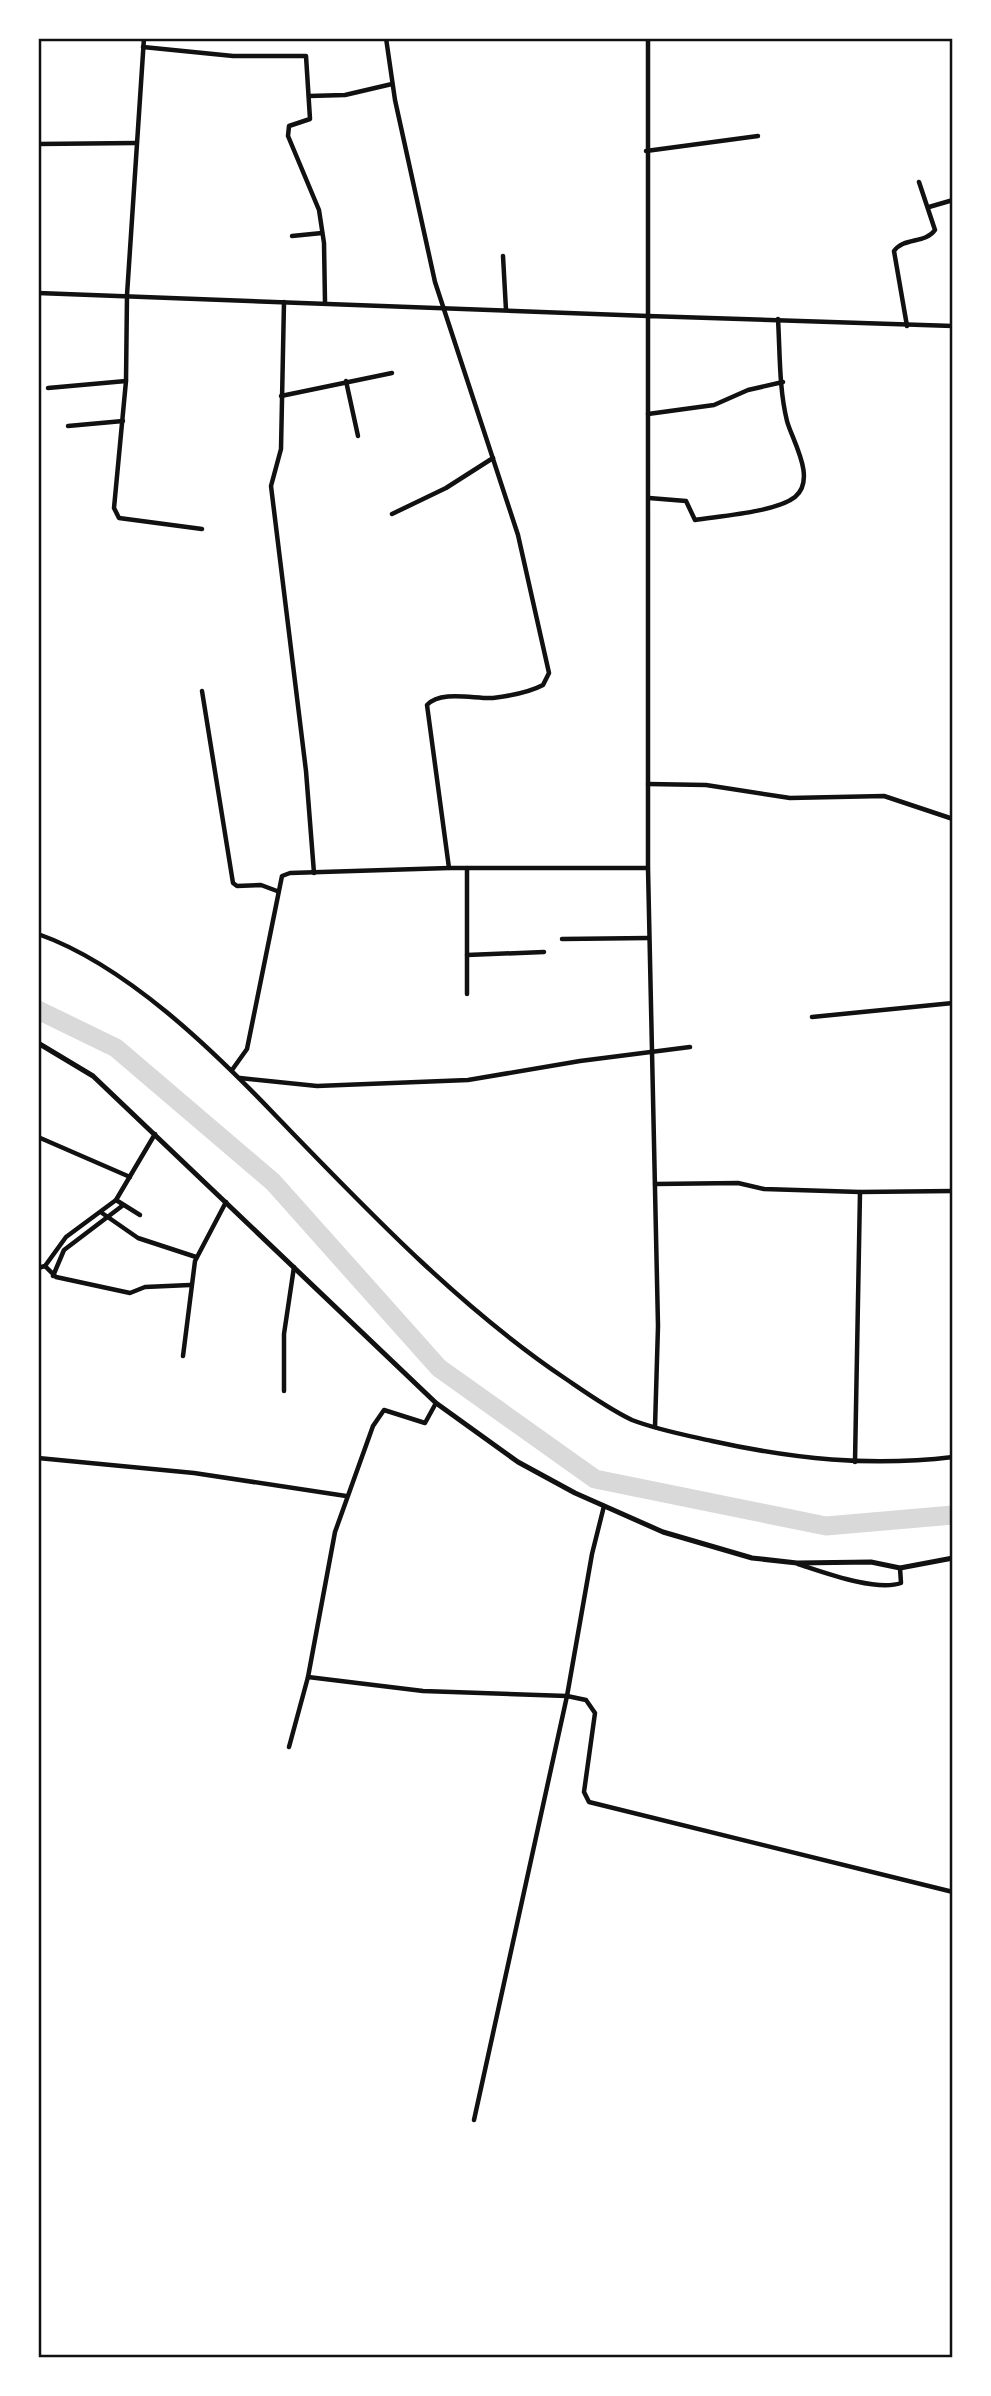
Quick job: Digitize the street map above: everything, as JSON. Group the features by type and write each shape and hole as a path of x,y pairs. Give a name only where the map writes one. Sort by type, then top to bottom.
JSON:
{"street":[{"path":"144,38 127,295 126,381 114,508 117,516 202,529"},
{"path":"386,38 392,84 435,282 527,568 549,673 543,685 533,689 492,698 436,698 427,705 449,869"},
{"path":"648,38 648,868 658,1326 655,1427"},
{"path":"144,47 233,57 306,55 310,119 289,126 288,136 313,191 323,233 324,303"},
{"path":"309,96 345,95 392,84"},
{"path":"646,151 758,136"},
{"path":"38,144 136,143"},
{"path":"907,326 894,251 901,244 933,234 935,225 919,182"},
{"path":"929,207 953,200"},
{"path":"292,236 323,233"},
{"path":"503,256 506,310"},
{"path":"38,293 953,326"},
{"path":"284,302 281,449 272,477 271,494 306,771 314,873"},
{"path":"649,498 686,500 695,520 772,506 793,498 800,488 802,469 796,439 787,421 778,319"},
{"path":"281,396 392,373"},
{"path":"48,388 126,381"},
{"path":"346,381 358,436"},
{"path":"648,414 714,405 748,390 783,382"},
{"path":"68,426 123,421"},
{"path":"392,514 446,488 493,458"},
{"path":"202,691 233,883 237,886 261,885 277,891"},
{"path":"648,784 706,785 819,799 884,796 953,819"},
{"path":"467,868 467,994"},
{"path":"232,1070 247,1049 277,891 284,874 467,868 648,868"},
{"path":"38,934 72,947 151,1001 232,1070 384,1225 507,1336 607,1407 655,1427 749,1450 855,1462 953,1457"},
{"path":"562,939 649,938"},
{"path":"467,955 544,952"},
{"path":"813,1017 953,1003"},
{"path":"38,1043 93,1076 436,1403 518,1462 604,1506 694,1542 760,1559 797,1563 871,1562 900,1568 953,1558"},
{"path":"240,1078 317,1086 388,1086 468,1080 580,1061 690,1047"},
{"path":"53,1276 64,1250 119,1203 130,1177 155,1134"},
{"path":"38,1137 130,1177"},
{"path":"655,1184 738,1183 764,1189 860,1192 953,1191"},
{"path":"855,1462 860,1192"},
{"path":"183,1356 190,1285 196,1257 226,1202"},
{"path":"119,1203 140,1215"},
{"path":"105,1216 138,1238 196,1257"},
{"path":"38,1268 45,1266 66,1237 105,1216"},
{"path":"45,1266 53,1276 130,1293 145,1287 190,1285"},
{"path":"284,1391 284,1334 294,1268"},
{"path":"289,1747 307,1677 335,1532 346,1496 380,1412 424,1424 436,1403"},
{"path":"38,1458 194,1473 346,1496"},
{"path":"474,2120 567,1696 587,1577 604,1506"},
{"path":"797,1563 842,1579 890,1585 901,1583 900,1568"},
{"path":"307,1677 423,1691 567,1696 586,1700 595,1713 584,1792 589,1802 953,1892"}],"waterway":[{"path":"38,1010 116,1048 273,1182 439,1368 595,1479 826,1526 953,1515"}]}
